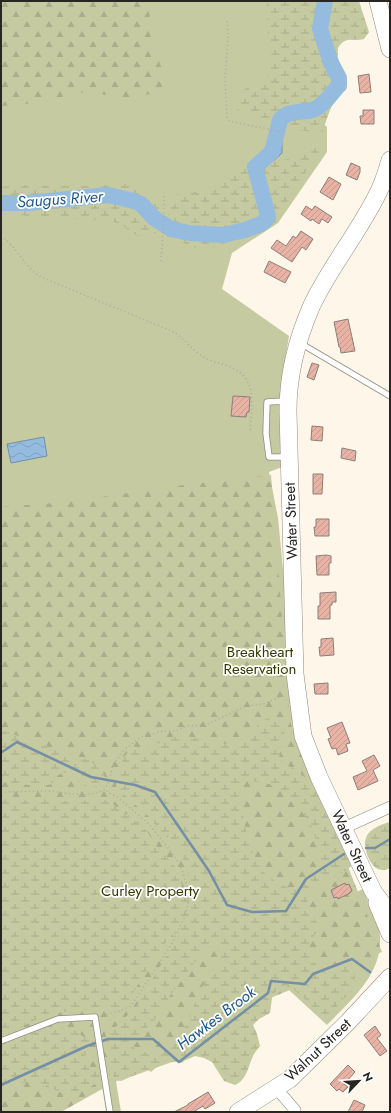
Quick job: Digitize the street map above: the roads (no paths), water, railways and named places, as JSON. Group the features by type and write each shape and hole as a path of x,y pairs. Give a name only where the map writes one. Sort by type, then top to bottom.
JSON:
{"main road":[{"path":"378,1 390,49"},
{"name":"Water Street","path":"388,169 380,190 368,213 316,298 298,342 291,374 288,401 295,674 303,736 319,777 373,891 390,914"},
{"name":"Water Street","path":"373,891 374,898 390,934"},
{"name":"Walnut Street","path":"238,1112 290,1079 348,1022 390,977"}],"street":[{"path":"344,828 390,807"},
{"path":"276,1088 295,1110"}],"lane":[{"path":"298,342 390,396"},
{"path":"1,1041 58,1019 95,1017 110,1112"}],"water":[{"path":"283,115 280,134 282,139 282,153 275,160 259,162 269,145 278,119"},
{"path":"44,437 47,456 11,463 7,444"}],"waterway":[{"name":"Saugus River","path":"1,203 28,203 108,195 141,204 154,218 171,229 189,233 223,235 245,230 261,224 268,216 255,167 272,152 280,120 287,114 315,109 322,105 339,85 339,78 331,63 320,29 325,1"},
{"path":"1,751 2,752 17,742 91,777 135,785 155,792 209,871 227,905 252,912 286,911 306,879 344,854"},
{"path":"366,848 375,848 390,839"},
{"name":"Hawkes Brook","path":"1,1085 87,1046 108,1039 153,1039 179,1062 268,993 271,981 305,984 313,974 352,959 370,972"}],"park label":[{"name":"Breakheart Reservation","path":"260,660"},
{"name":"Curley Property","path":"150,891"}]}
